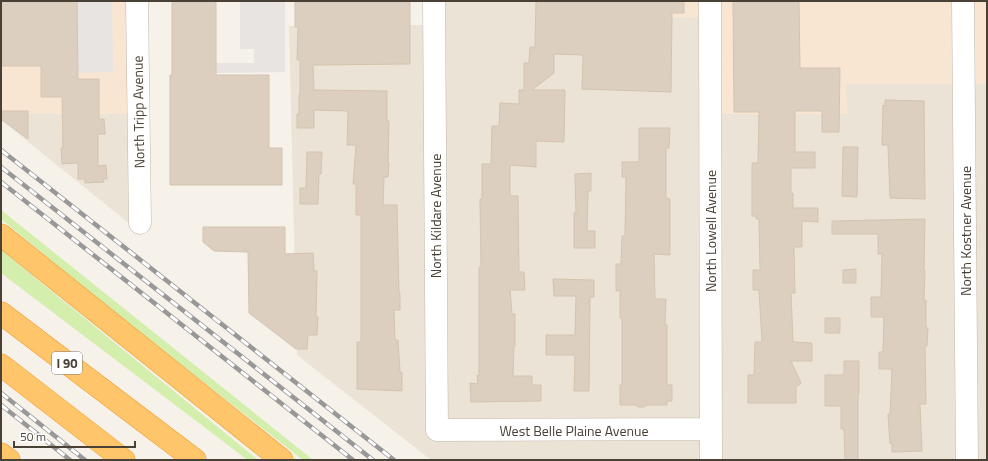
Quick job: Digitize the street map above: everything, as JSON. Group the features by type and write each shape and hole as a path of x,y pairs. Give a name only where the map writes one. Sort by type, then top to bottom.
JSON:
{"highway":[{"path":"1,235 282,460"},
{"name":"I 90","path":"1,313 195,460"},
{"path":"1,365 124,460"},
{"path":"1,454 8,460"}],"street":[{"name":"North Tripp Avenue","path":"137,1 140,223"},
{"name":"North Kildare Avenue","path":"434,1 437,430"},
{"name":"North Lowell Avenue","path":"710,1 711,460"},
{"name":"North Kostner Avenue","path":"963,1 967,460"},
{"name":"West Belle Plaine Avenue","path":"437,430 711,429"}],"shaded area":[{"path":"1,1 129,1 131,114 1,113"},
{"path":"77,1 112,1 113,72 78,73"},
{"path":"240,1 285,1 285,72 216,73 216,63 254,63 254,49 240,49"},
{"path":"431,1 570,1 570,18 707,17 846,114 845,84 987,84 987,460 431,460 297,355 289,26 431,25"},
{"path":"570,1 987,1 987,84 846,84 847,114 708,114 707,17 570,18"},
{"path":"1,113 131,114 130,224 1,120"}],"green space":[{"path":"1,210 313,460 303,460 111,310 1,219"},
{"path":"1,250 258,460 247,460 1,273"}],"building":[{"path":"1,1 77,1 78,79 99,79 99,119 104,119 105,134 98,134 98,166 106,165 107,179 103,179 104,182 85,183 85,179 78,179 78,163 62,164 62,97 41,97 41,66 1,66"},
{"path":"172,1 216,1 216,75 269,75 269,148 282,148 282,185 170,185"},
{"path":"295,1 410,1 410,64 313,65 314,90 387,91 389,163 388,177 384,177 383,205 397,205 400,310 394,310 395,340 398,340 400,372 402,372 402,391 357,389 357,342 361,342 361,215 356,215 356,184 353,184 356,145 347,145 348,111 314,110 314,128 297,128 297,114 299,114 300,95 300,60 297,60 298,27 295,27"},
{"path":"536,1 684,1 684,13 672,13 671,92 582,89 583,55 554,54 554,73 532,90 565,90 564,142 536,141 536,167 510,165 510,196 518,196 519,272 524,272 525,290 510,290 512,314 515,314 513,376 532,376 532,385 541,385 541,401 471,402 470,383 478,384 477,375 479,376 479,267 481,267 480,199 482,199 482,164 491,164 492,126 499,126 500,103 519,104 519,90 524,90 524,63 529,63 530,47 535,47"},
{"path":"733,1 799,1 800,68 840,68 839,132 822,132 822,111 795,111 795,152 815,152 815,168 791,168 791,193 793,193 793,208 818,208 818,222 802,221 802,247 794,247 795,293 791,293 793,342 812,343 812,361 791,361 801,383 796,387 796,403 748,403 748,375 754,375 755,342 762,342 759,290 753,290 753,270 760,270 759,219 756,219 756,216 752,216 752,163 758,163 759,112 734,112"},
{"path":"885,100 924,101 925,199 890,198 888,145 882,145 883,105 885,106"},
{"path":"1,111 28,111 28,139 1,119"},
{"path":"639,128 670,128 669,148 666,148 666,198 670,199 670,255 654,254 655,299 666,299 665,325 667,325 667,385 672,385 672,401 667,401 667,405 647,405 644,407 638,407 636,405 620,405 620,385 622,385 622,318 620,318 620,290 616,291 616,264 621,264 622,236 625,236 626,177 622,177 622,162 639,162"},
{"path":"843,147 858,147 857,197 842,196"},
{"path":"307,152 322,152 321,174 319,174 318,204 300,204 300,188 306,188"},
{"path":"591,173 591,191 588,191 587,231 595,231 595,248 574,248 574,213 576,213 575,174"},
{"path":"925,219 924,300 926,300 926,328 928,328 927,346 925,346 926,404 920,404 922,451 892,452 888,414 890,414 892,369 879,369 879,352 883,352 884,317 871,317 871,297 881,297 882,254 878,254 878,234 832,234 832,221"},
{"path":"203,227 285,227 285,254 313,253 314,271 317,271 317,335 308,335 307,349 296,349 249,313 248,252 214,251 203,242"},
{"path":"856,269 856,283 843,283 843,270"},
{"path":"553,279 594,280 594,297 590,297 589,391 574,391 575,355 546,355 546,335 575,335 576,296 554,296"},
{"path":"825,318 840,318 840,333 825,333"},
{"path":"844,361 859,361 858,460 845,460 844,429 841,429 841,406 825,406 825,375 844,375"}],"railway":[{"path":"1,150 394,460"},
{"path":"1,167 373,460"},
{"path":"1,182 353,460"},
{"path":"1,393 85,460"},
{"path":"1,405 70,460"}]}
